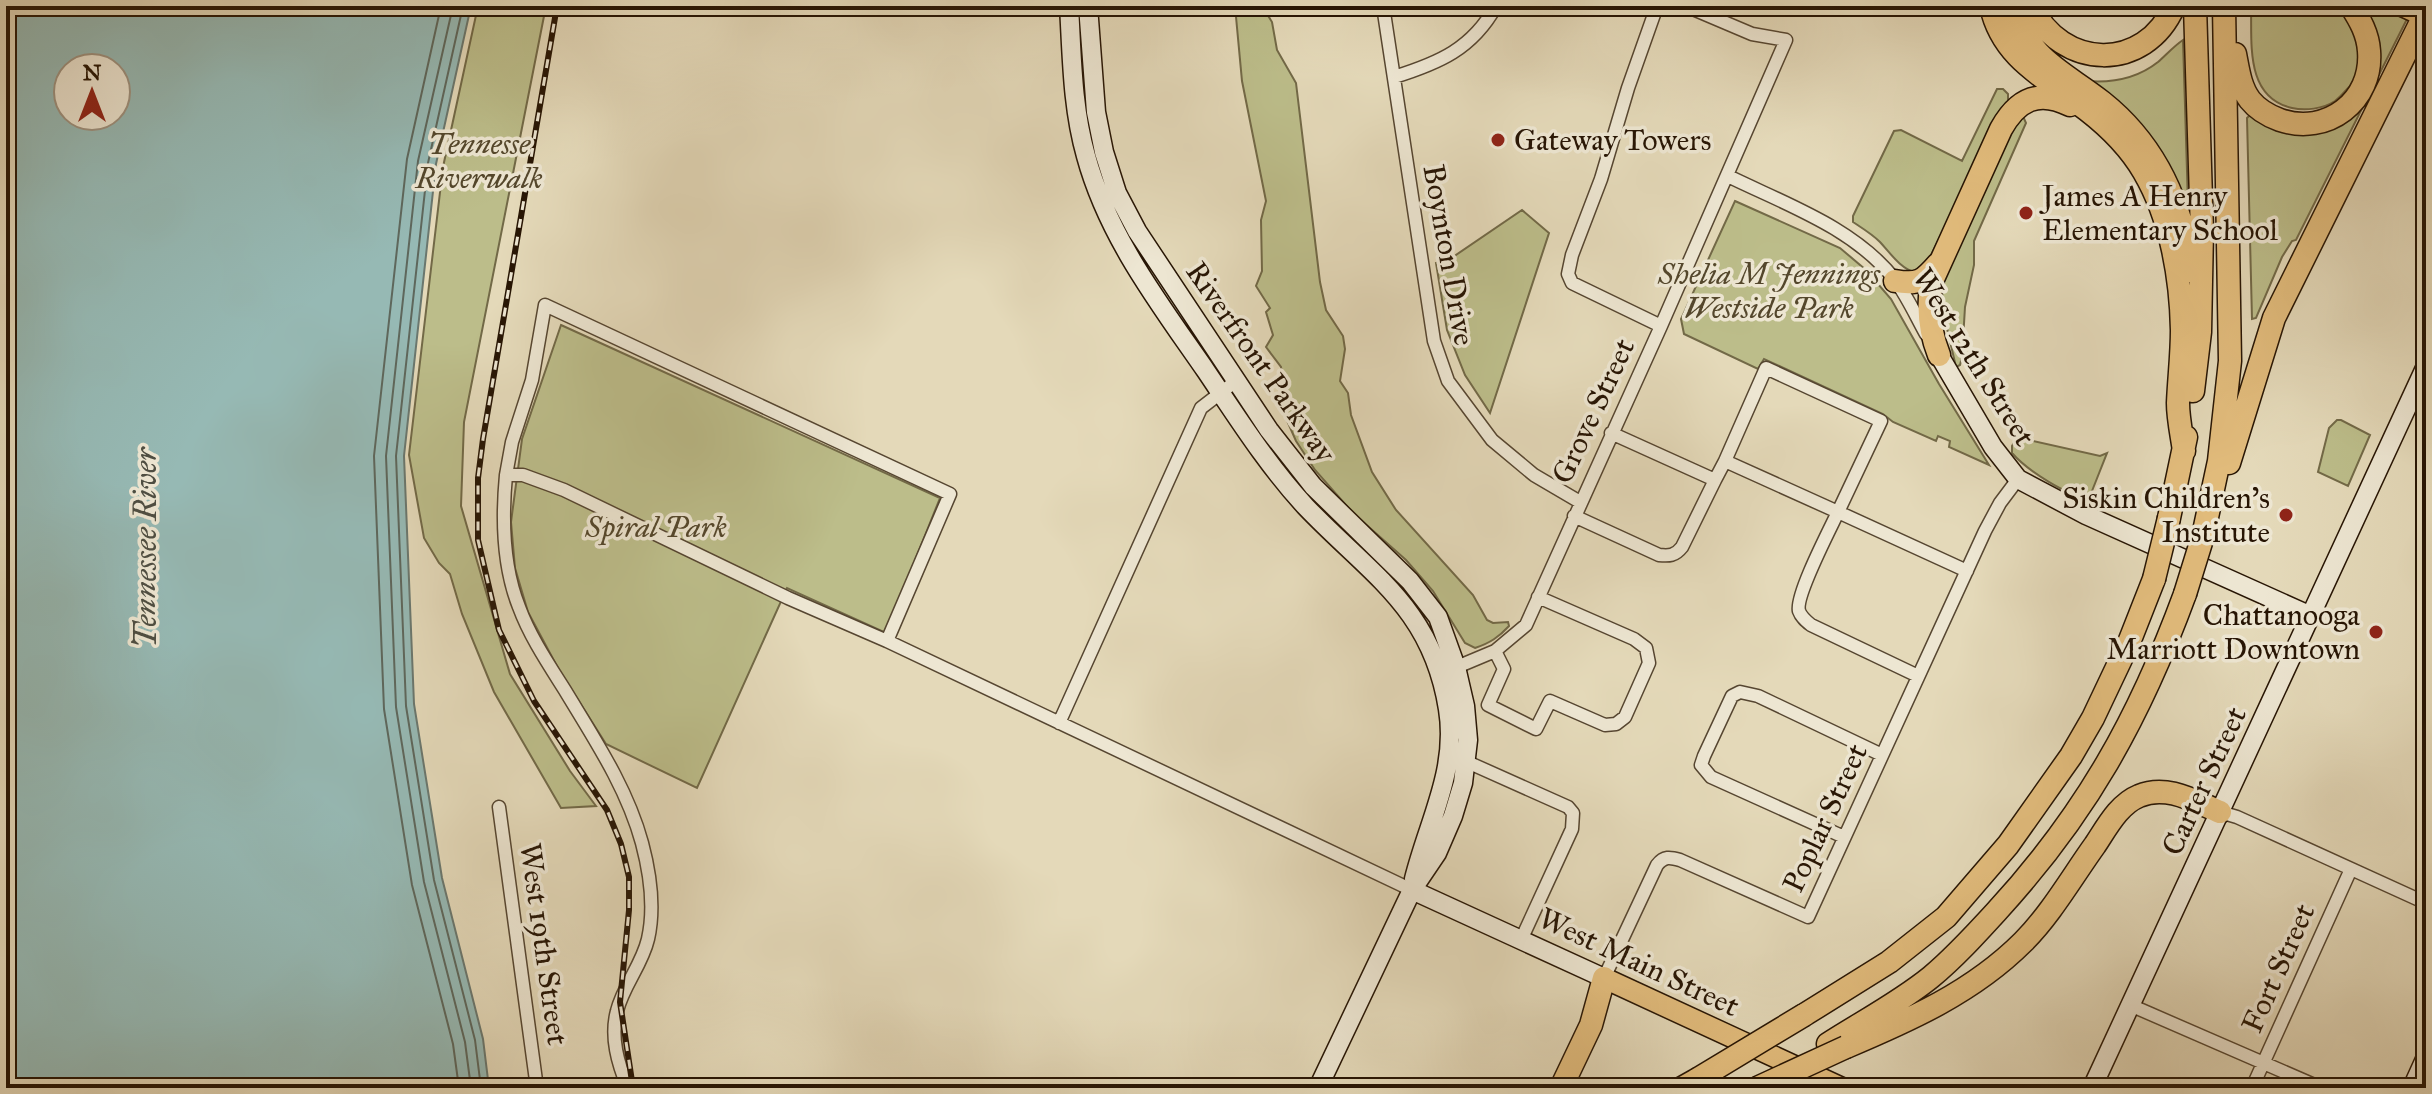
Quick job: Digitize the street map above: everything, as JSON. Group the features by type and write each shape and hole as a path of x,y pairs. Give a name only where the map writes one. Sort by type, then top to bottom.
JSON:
{"highway":[{"path":"1991,6 2002,36 2018,59 2085,108 2118,139 2143,170 2160,206 2168,234 2181,312 2178,405 2184,451"},
{"path":"2014,6 2029,43 2042,60 2102,102 2155,159 2176,204 2183,229 2200,332"},
{"path":"2031,6 2044,26 2063,44 2079,50 2114,55 2137,49 2152,38 2174,6"},
{"path":"1690,1084 1889,962 1946,917 2008,845 2071,756 2130,640 2154,579 2169,518 2184,451 2200,332 2202,231 2195,6"},
{"path":"2226,6 2238,70 2246,94 2269,116 2302,125 2334,118 2350,106 2364,86 2369,49 2363,26 2351,6"},
{"path":"1837,1045 1931,978 2025,881 2072,820 2106,768 2154,674 2185,594 2214,493 2224,431 2231,334 2226,6"},
{"path":"2214,493 2232,457 2274,318 2425,16"},
{"path":"1939,355 1928,311 1932,281 2001,129 2016,107 2042,97 2057,99 2076,108 2118,139"},
{"path":"1895,281 1913,284 1926,278 1940,262"},
{"path":"1755,1088 1837,1045 1931,1009 1993,969 2040,922 2116,815 2134,798 2150,792 2173,793 2220,812"},
{"path":"1561,1088 1591,1025 1604,978"}],"main road":[{"name":"Riverfront Parkway","path":"1069,6 1077,116 1085,156 1115,232 1134,266 1264,455 1305,505 1393,591 1414,616 1448,670 1465,706 1468,740 1463,783 1453,816 1437,853 1412,890 1318,1088"},
{"name":"Riverfront Parkway","path":"1088,6 1096,112 1104,152 1117,193 1137,231 1269,430 1313,486 1410,581 1438,617 1448,670 1450,744 1446,779 1423,845 1412,890"},
{"path":"2402,6 2425,16"},
{"name":"West 12th Street","path":"1939,355 1993,447 2018,479 2086,515 2311,616"},
{"name":"Carter Street","path":"2092,1088 2426,366"},
{"name":"West Main Street","path":"1412,890 1842,1088"},
{"path":"2412,1088 2426,1057"}],"street":[{"name":"Boynton Drive","path":"1383,6 1434,341 1448,381 1492,440 1534,475 1580,502"},
{"path":"1394,77 1429,66 1457,51 1477,35 1496,6"},
{"path":"1657,6 1568,274 1572,283 1661,326"},
{"name":"Grove Street","path":"1448,670 1495,651 1526,625 1786,40 1752,34 1686,6"},
{"name":"West 12th Street","path":"1728,176 1846,236 1875,259 1895,281 1939,355"},
{"path":"628,1088 619,1066 614,1034 617,1011 640,964 648,937 652,906 644,854 630,807 607,759 544,657 519,606 511,577 504,527 506,475 512,442 532,380 545,305 950,494 887,641"},
{"path":"1574,516 1659,555 1677,553 1725,461 1766,368 1881,421 1802,590 1798,610 1811,625 1918,676"},
{"path":"1059,723 1201,408 1236,381"},
{"path":"1611,433 1715,480"},
{"path":"1725,461 1967,571"},
{"path":"506,475 523,475 564,490 1412,890"},
{"name":"Poplar Street","path":"1604,978 1661,859 1670,857 1680,860 1808,917 1991,519 2018,479"},
{"path":"1495,651 1504,669 1488,705 1536,729 1550,701 1605,725 1616,724 1625,717 1649,663 1646,648 1634,639 1538,597"},
{"path":"1844,837 1711,777 1701,765 1704,756 1732,696 1740,692 1758,696 1882,755"},
{"path":"1465,761 1568,807 1573,813 1572,829 1521,940"},
{"name":"West 19th Street","path":"499,807 537,1088"},
{"path":"2220,812 2426,903"},
{"name":"Fort Street","path":"2252,1088 2351,869"},
{"path":"2130,1005 2321,1088"}],"green space":[{"name":"Tennesse Riverwalk","path":"478,6 546,6 464,422 461,506 510,674 570,771 596,806 561,808 494,692 462,614 450,574 439,563 424,538 409,455 443,167"},
{"path":"1235,6 1262,6 1272,22 1277,50 1296,83 1320,282 1326,310 1343,336 1345,349 1340,381 1348,393 1351,415 1372,472 1396,510 1473,595 1487,620 1493,623 1508,622 1509,626 1502,633 1475,648 1465,643 1433,591 1406,560 1353,513 1315,470 1296,441 1285,416 1281,367 1266,347 1273,335 1266,312 1270,308 1256,286 1262,271 1261,220 1266,201 1242,81"},
{"path":"2251,6 2341,6 2360,39 2358,79 2335,101 2320,108 2297,109 2277,102 2266,93 2254,67"},
{"path":"2361,6 2386,6 2407,16 2407,19 2296,240 2292,241 2282,257 2256,318 2252,319 2247,118 2250,115 2317,133 2334,126 2359,106"},
{"path":"2183,40 2188,204 2183,205 2077,80 2099,82 2129,77 2158,62"},
{"path":"1997,89 2003,89 2008,94 2008,101 1928,261 1916,273 1910,271 1877,239 1853,222 1853,216 1894,131 1901,130 1962,161"},
{"path":"2022,114 2026,123 1974,241 1974,265 1965,307 1962,357 1960,365 1956,367 1943,311 1942,286 2002,136"},
{"name":"Shelia M Jennings Westside Park","path":"1735,201 1840,248 1866,270 1891,299 1989,465 1949,447 1950,441 1938,436 1936,441 1764,359 1758,369 1684,334 1681,319"},
{"path":"1522,210 1549,233 1490,413 1465,375 1447,330 1436,263 1450,259"},
{"name":"Spiral Park","path":"561,325 940,498 886,633 787,588 697,788 606,744 559,670 528,612 515,568 511,522 522,439"},
{"path":"2337,420 2370,435 2348,486 2318,472 2329,428"},
{"path":"2016,439 2100,456 2107,453 2090,496 2060,488 2027,467 2012,453"}],"water":[{"name":"Tennessee River","path":"6,6 471,6 436,164 404,456 414,704 442,878 483,1039 489,1088 6,1088"}],"railway":[{"path":"557,6 483,439 478,478 478,540 499,630 534,701 607,810 621,844 629,877 629,910 620,1002 633,1088"}],"place":[{"name":"Gateway Towers","path":"1498,140"},
{"name":"James A Henry Elementary School","path":"2026,213"},
{"name":"Siskin Children's Institute","path":"2286,515"},
{"name":"Chattanooga Marriott Downtown","path":"2376,632"}]}
